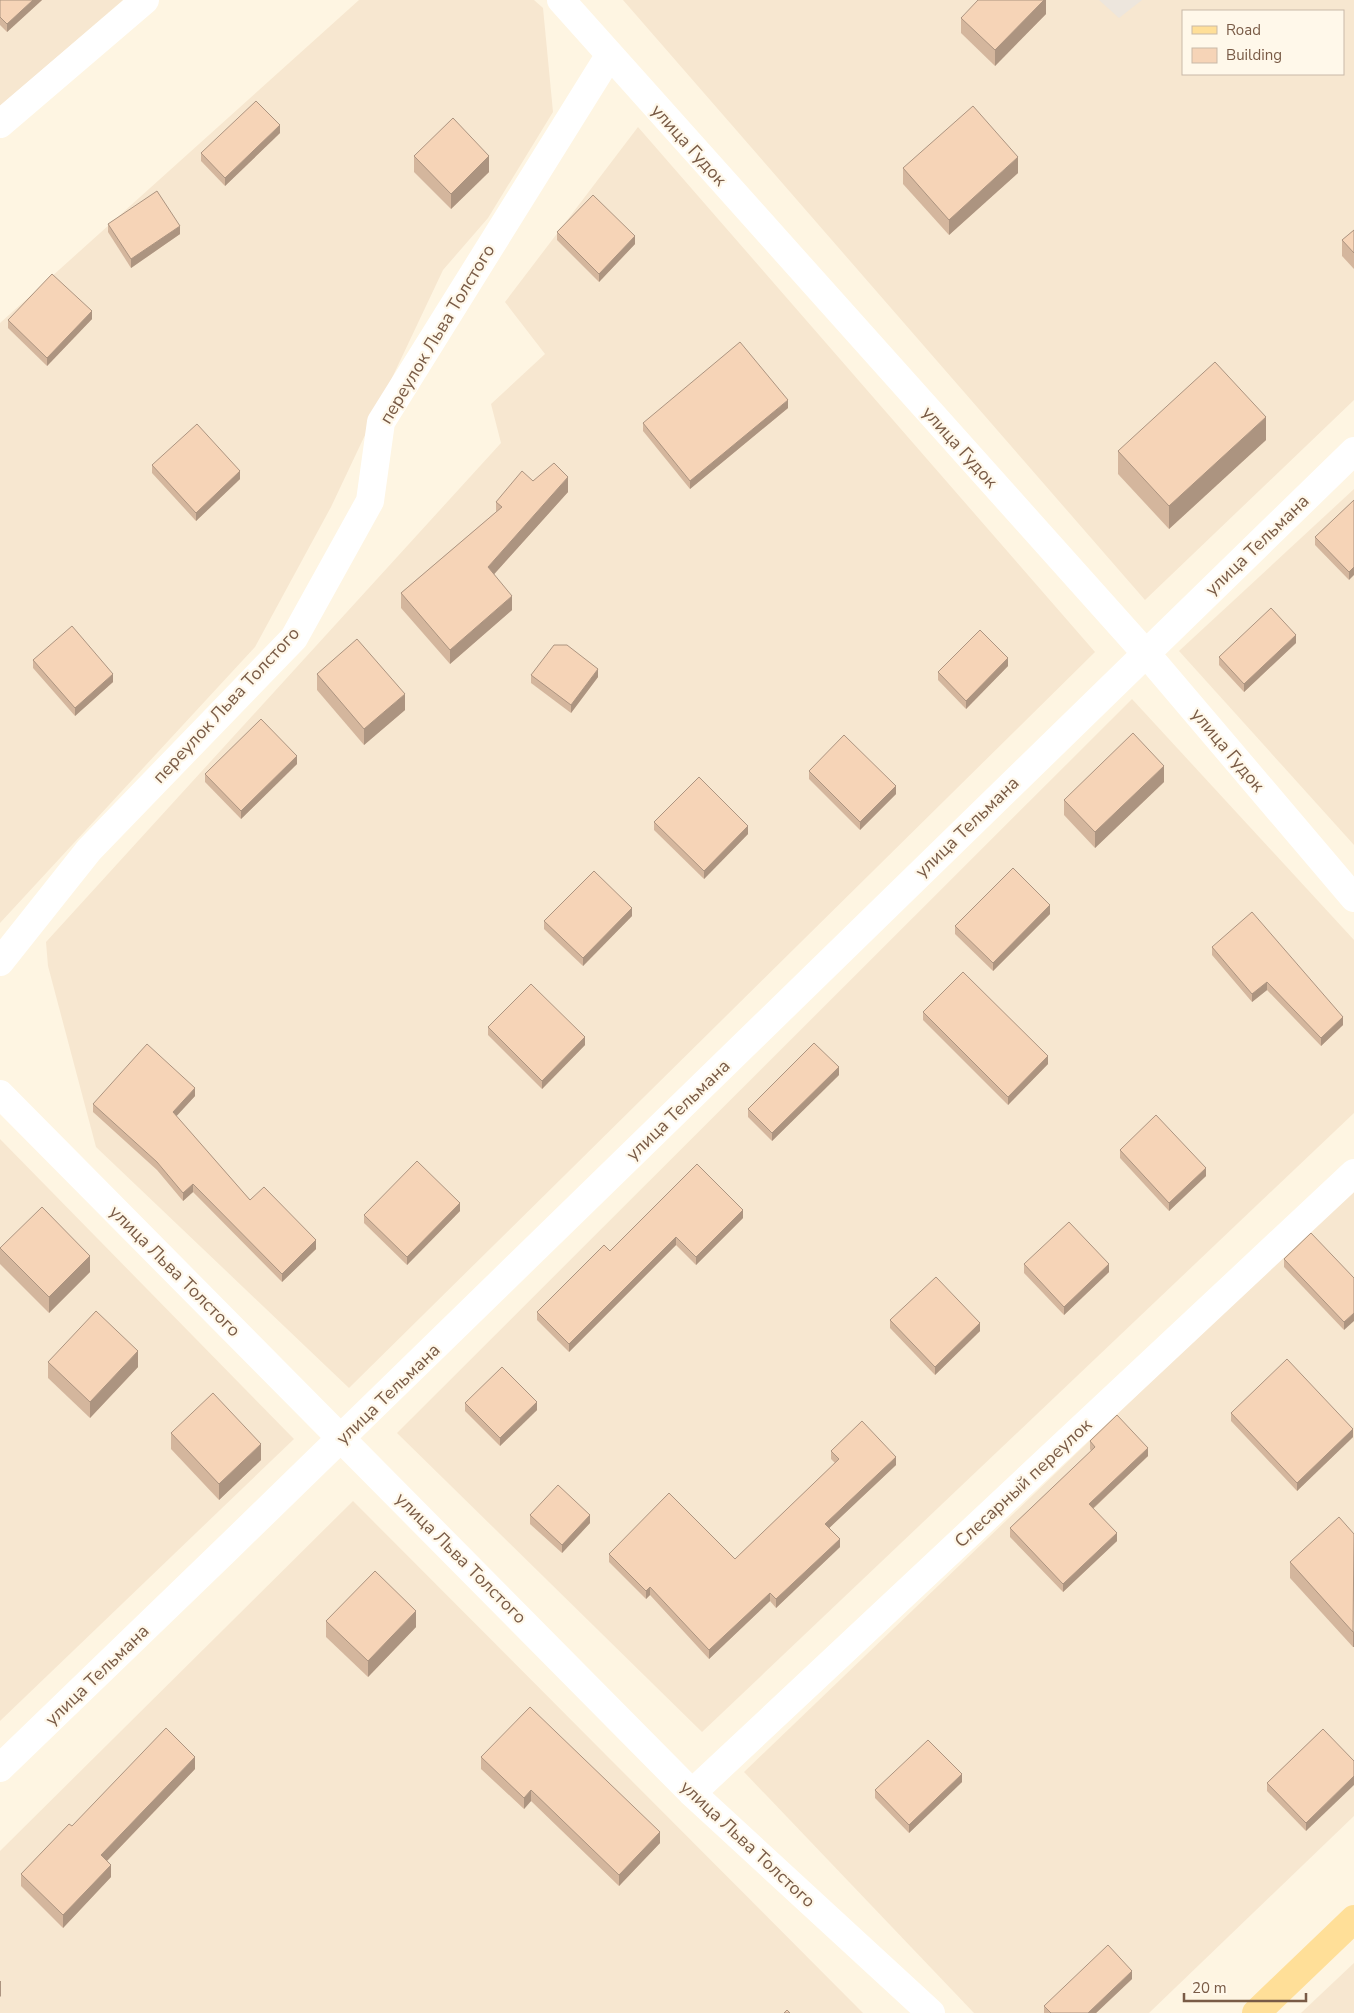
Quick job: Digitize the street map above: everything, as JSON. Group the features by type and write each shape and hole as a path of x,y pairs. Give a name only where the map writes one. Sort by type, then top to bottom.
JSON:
{"main road":[{"path":"1256,2013 1354,1919"}],"street":[{"path":"0,124 145,0"},
{"name":"улица Гудок","path":"561,0 609,56 1145,652 1354,898"},
{"name":"переулок Льва Толстого","path":"0,962 89,850 294,638 370,501 381,422 609,56"},
{"name":"улица Тельмана","path":"0,1768 342,1439 1145,652 1354,451"},
{"name":"улица Льва Толстого","path":"0,1094 692,1793 930,2013"},
{"name":"Слесарный переулок","path":"692,1793 1354,1173"}],"shaded area":[{"path":"0,0 123,0 0,106"},
{"path":"359,0 534,0 543,8 553,112 488,218 443,270 331,507 255,647 0,923 0,323"},
{"path":"623,0 1354,0 1354,400 1145,600"},
{"path":"1099,0 1142,0 1119,18"},
{"path":"638,127 1095,652 349,1388 96,1147 48,966 46,942 501,443 491,404 545,354 505,302"},
{"path":"1354,489 1354,845 1179,651"},
{"path":"1132,699 1354,940 1354,1113 702,1732 397,1433"},
{"path":"0,1139 294,1439 0,1721"},
{"path":"1354,1187 1354,1816 1149,2013 974,2013 744,1772"},
{"path":"353,1501 863,2013 0,2013 0,1851"},
{"path":"1354,1963 1354,2013 1301,2013"}],"building":[{"path":"0,0 33,0 7,24 0,17"},
{"path":"978,0 1044,0 995,50 961,18"},
{"path":"256,101 280,125 225,178 201,153"},
{"path":"973,106 1018,157 949,220 903,168"},
{"path":"453,118 489,156 451,194 414,156"},
{"path":"157,191 180,226 131,259 108,224"},
{"path":"593,195 635,236 599,274 557,232"},
{"path":"1354,230 1354,253 1342,240"},
{"path":"52,274 92,311 47,358 8,320"},
{"path":"740,342 788,400 690,481 643,423"},
{"path":"1215,362 1266,417 1169,506 1118,451"},
{"path":"197,424 240,471 196,513 152,465"},
{"path":"554,463 568,477 488,567 512,596 450,650 401,593 502,507 496,502 522,471 533,481"},
{"path":"1354,500 1354,567 1349,572 1315,537"},
{"path":"1271,608 1296,635 1244,684 1219,657"},
{"path":"72,626 113,674 75,708 33,660"},
{"path":"980,630 1008,658 966,701 938,672"},
{"path":"357,639 405,694 364,729 317,674"},
{"path":"554,645 567,645 598,669 571,705 531,675"},
{"path":"261,719 297,756 241,811 205,774"},
{"path":"1133,733 1164,766 1095,832 1064,800"},
{"path":"844,735 896,786 860,822 809,771"},
{"path":"699,777 748,826 704,871 654,822"},
{"path":"1013,868 1050,905 993,963 955,926"},
{"path":"594,871 632,908 583,958 544,921"},
{"path":"1252,912 1343,1017 1321,1038 1267,982 1252,994 1212,947"},
{"path":"963,972 1048,1056 1008,1097 923,1012"},
{"path":"531,984 585,1037 542,1081 488,1027"},
{"path":"814,1043 839,1067 772,1133 748,1109"},
{"path":"147,1044 195,1088 173,1112 250,1200 264,1187 316,1240 282,1274 193,1184 183,1193 157,1162 93,1104"},
{"path":"1156,1115 1206,1168 1169,1203 1120,1150"},
{"path":"417,1161 460,1203 407,1257 364,1215"},
{"path":"697,1164 743,1210 696,1257 676,1237 569,1344 537,1312 604,1245 610,1251"},
{"path":"42,1207 90,1256 49,1297 0,1248"},
{"path":"1069,1222 1109,1264 1064,1307 1024,1264"},
{"path":"1311,1233 1354,1278 1354,1313 1344,1322 1284,1259"},
{"path":"936,1277 980,1323 935,1367 890,1320"},
{"path":"96,1311 138,1351 90,1402 48,1362"},
{"path":"1287,1359 1353,1429 1297,1483 1231,1413"},
{"path":"502,1367 537,1402 500,1438 465,1403"},
{"path":"213,1393 261,1444 219,1484 171,1433"},
{"path":"1117,1415 1148,1448 1089,1504 1117,1533 1063,1584 1010,1528 1095,1447 1090,1441"},
{"path":"862,1421 896,1457 825,1524 840,1539 776,1599 770,1593 709,1650 650,1587 646,1591 609,1554 669,1493 735,1559 839,1459 831,1451"},
{"path":"558,1485 590,1515 562,1545 530,1515"},
{"path":"1339,1517 1354,1534 1353,1632 1290,1562"},
{"path":"375,1571 416,1611 368,1661 326,1621"},
{"path":"530,1707 660,1832 619,1875 531,1790 524,1798 481,1757"},
{"path":"166,1728 195,1757 101,1855 111,1865 63,1915 21,1874 69,1824 72,1826"},
{"path":"1323,1729 1354,1761 1354,1776 1306,1823 1267,1783"},
{"path":"928,1740 962,1774 909,1825 875,1790"},
{"path":"1108,1945 1132,1971 1088,2013 1051,2013 1044,2006"}]}
